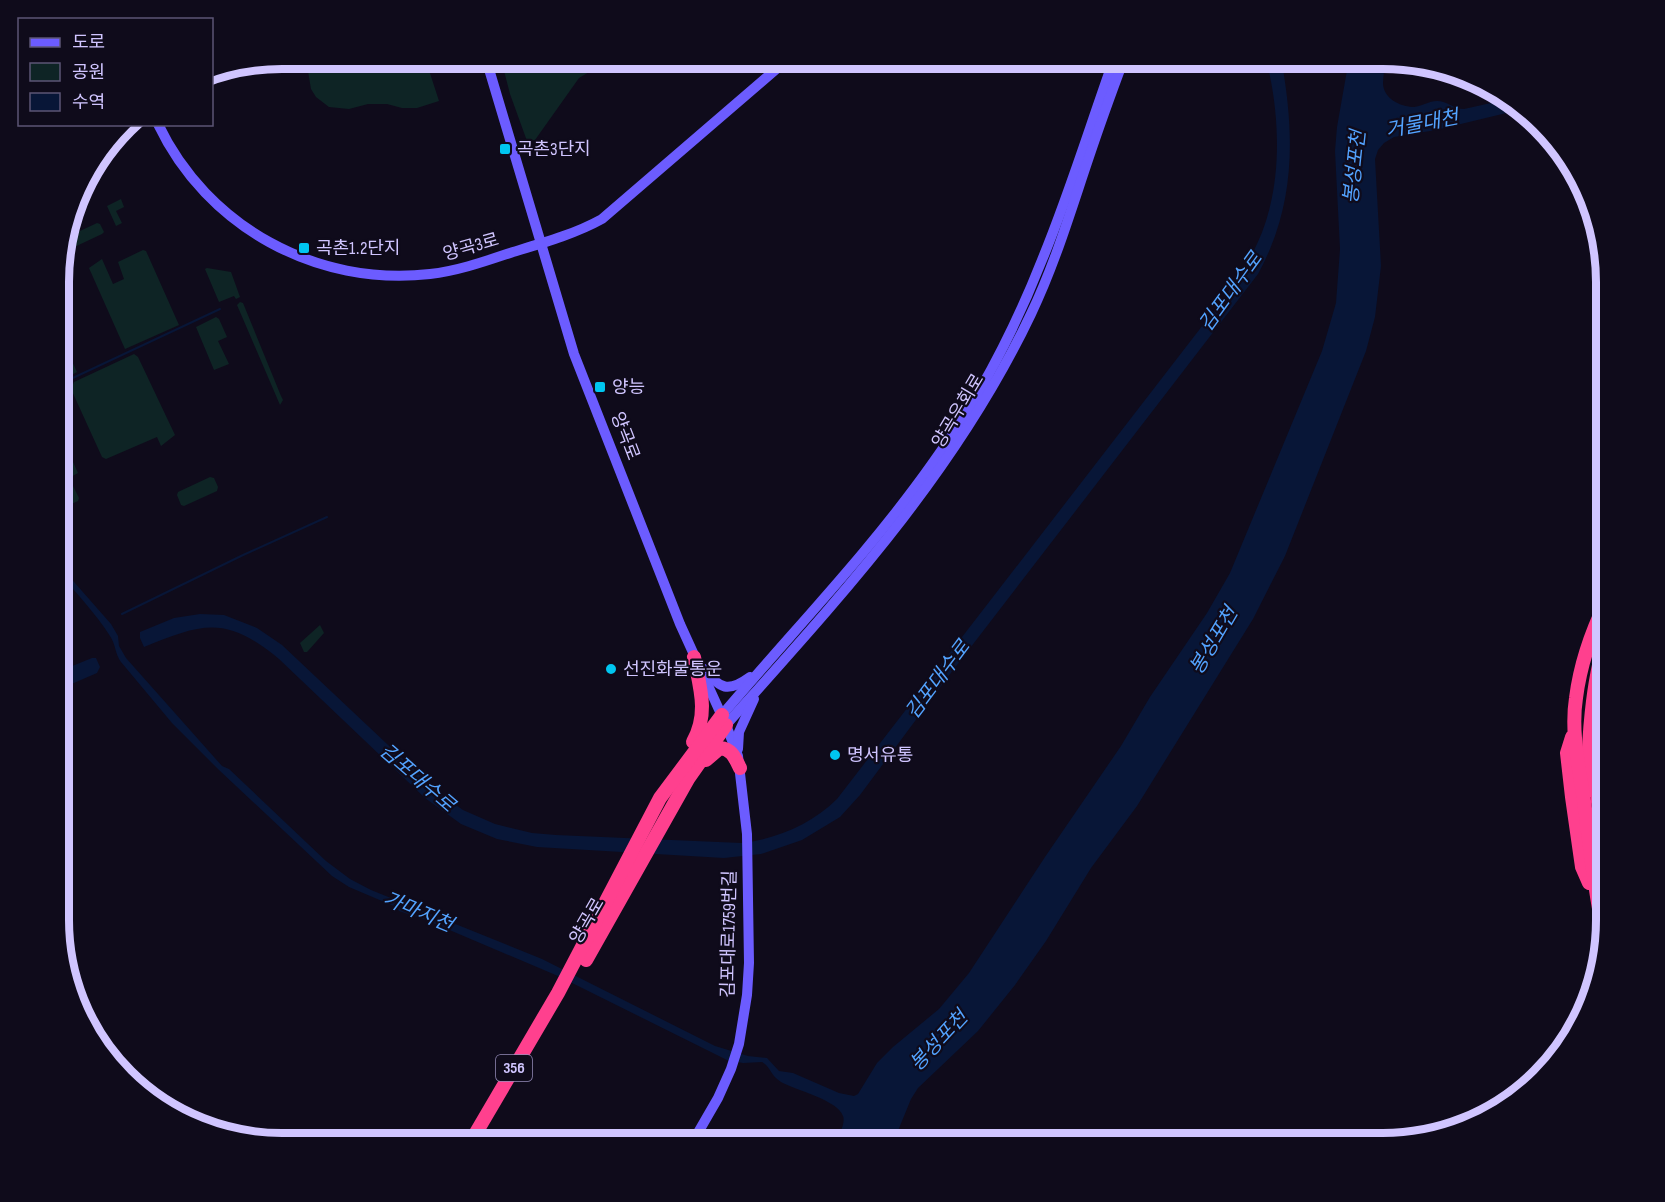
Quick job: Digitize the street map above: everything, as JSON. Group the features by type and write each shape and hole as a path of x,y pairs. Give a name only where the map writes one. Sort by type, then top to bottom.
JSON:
{"highway":[{"path":"1596,629 1579,680 1575,699 1574,729 1596,897"},
{"path":"660,798 699,731 703,718 694,657"},
{"path":"1596,686 1589,775 1596,830"},
{"name":"356","path":"688,779 724,720"},
{"name":"356","path":"660,798 724,720"},
{"path":"1591,734 1596,748"},
{"path":"1591,734 1596,778"},
{"path":"688,779 720,748 731,752 739,762"},
{"name":"양곡로","path":"579,964 641,863 688,779"},
{"name":"양곡로","path":"579,964 625,865 660,798"},
{"name":"356","path":"486,1133 579,964"},
{"name":"356","path":"476,1133 562,994"}],"street":[{"name":"양곡로","path":"489,69 574,354 623,484 694,657 724,720"},
{"name":"양곡3로","path":"159,126 166,142 205,193 229,216 264,241 316,263 364,274 416,276 447,272 540,244 586,227 610,213 777,69"},
{"name":"양곡우회로","path":"724,720 770,658 848,570 932,464 993,363 1019,314 1042,260 1110,69"},
{"name":"양곡우회로","path":"724,720 763,684 860,572 929,486 957,445 1008,360 1030,315 1055,257 1121,69"},
{"path":"694,657 721,687 729,688 740,684 770,658"},
{"path":"739,762 739,732 763,684"},
{"path":"724,720 739,762"},
{"name":"김포대로1759번길","path":"698,1133 718,1098 731,1069 739,1044 747,995 749,963 747,837 739,762"}],"green space":[{"path":"308,69 429,69 439,101 417,108 368,104 349,109 329,107 316,97 311,89"},
{"path":"504,69 594,69 579,78 535,140 527,141"},
{"path":"121,199 124,207 116,211 122,223 116,226 107,206"},
{"path":"97,223 104,232 72,248 74,234"},
{"path":"143,250 146,251 179,325 125,349 89,268 102,259 113,284 124,279 118,262"},
{"path":"205,269 231,272 240,297 236,299 234,296 219,302"},
{"path":"240,302 243,303 283,400 280,405 237,305"},
{"path":"216,317 227,337 218,341 229,364 214,370 196,327"},
{"path":"134,354 138,357 175,435 161,446 157,437 106,459 102,457 71,389 74,382"},
{"path":"69,355 77,372 69,376"},
{"path":"69,453 78,473 69,478"},
{"path":"210,477 214,478 218,487 217,491 184,506 181,505 178,492"},
{"path":"69,478 79,498 78,501 69,505"},
{"path":"320,625 324,633 307,652 304,652 300,643"}],"water":[{"name":"김포대수로","path":"1268,69 1283,69 1289,123 1289,174 1279,224 1258,274 947,678 860,795 840,817 802,840 761,854 724,858 537,847 497,839 461,824 425,798 279,659 244,635 214,628 199,629 144,647 140,632 174,618 200,614 224,615 257,628 282,645 439,793 463,810 495,824 532,833 556,835 741,843 781,834 805,823 837,799 1223,299 1245,265 1257,244 1265,223 1275,177 1277,129"},
{"path":"1347,69 1385,69 1383,83 1386,93 1393,101 1403,105 1414,107 1437,101 1464,109 1496,102 1511,112 1436,130 1394,137 1378,150 1375,159 1381,266 1375,317 1366,351 1285,556 1253,619 1137,806 1091,868 1046,941 1015,985 978,1031 918,1088 897,1133 840,1133 843,1116 839,1110 825,1100 781,1082 762,1062 743,1063 727,1060 558,976 426,920 399,911 396,907 349,887 332,876 172,723 121,662 105,628 69,584 69,576 111,624 126,658 222,766 229,769 326,861 350,879 371,890 542,959 715,1046 748,1056 767,1058 779,1071 793,1073 839,1093 854,1096 858,1094 877,1063 939,1009 969,973 1121,746 1150,697 1207,613 1230,573 1322,351 1336,303 1340,249 1335,151"},
{"path":"92,658 96,658 100,667 97,673 69,685 69,667"}],"waterway":[{"path":"69,380 220,309"},
{"path":"122,614 327,517"}],"place":[{"name":"곡촌3단지","path":"505,149"},
{"name":"곡촌1.2단지","path":"304,248"},
{"name":"양능","path":"600,387"},
{"name":"선진화물통운","path":"611,669"},
{"name":"명서유통","path":"835,755"}],"water label":[{"name":"거물대천","path":"1422,124"},
{"name":"봉성포천","path":"1355,167"},
{"name":"봉성포천","path":"1214,641"},
{"name":"가마지천","path":"418,912"},
{"name":"봉성포천","path":"939,1041"}]}
